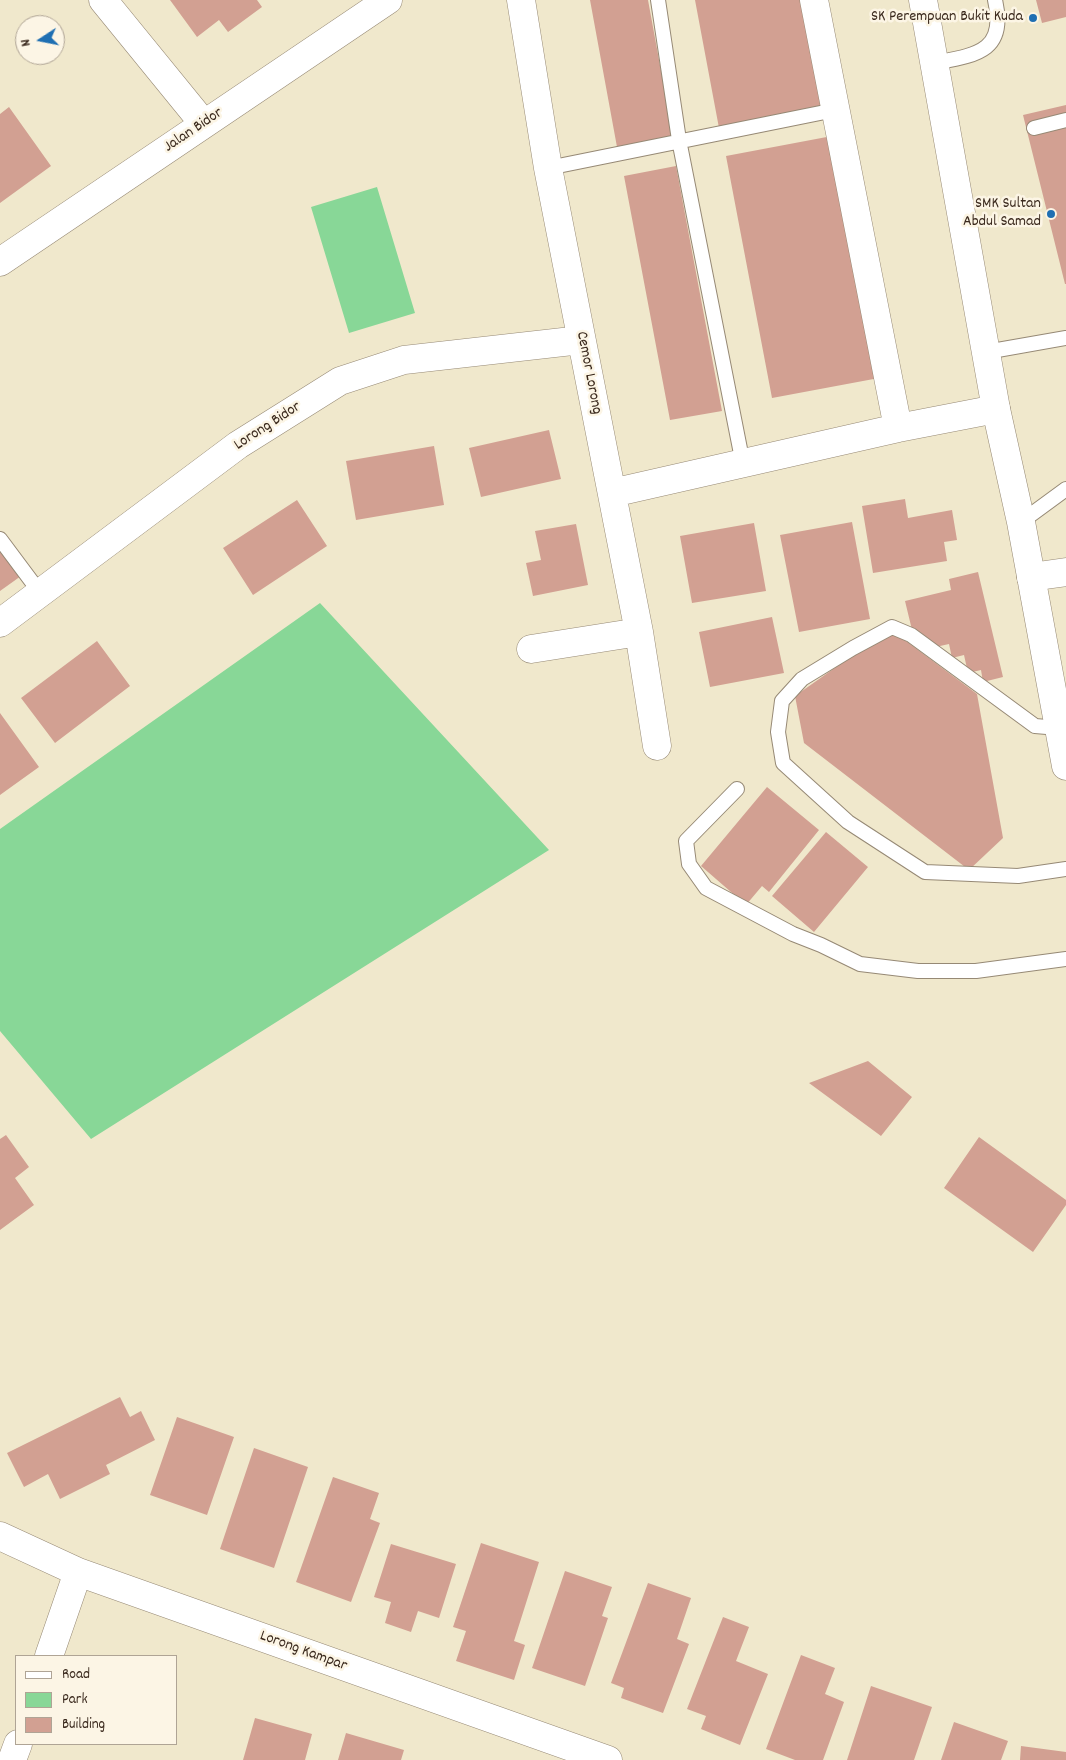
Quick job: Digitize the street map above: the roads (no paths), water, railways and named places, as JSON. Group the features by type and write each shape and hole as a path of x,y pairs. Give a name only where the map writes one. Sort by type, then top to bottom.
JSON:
{"street":[{"path":"103,0 204,124"},
{"name":"Jalan Bidor","path":"0,262 388,0"},
{"name":"Cemor Lorong","path":"521,0 548,168 612,493 657,746"},
{"path":"814,0 898,428"},
{"path":"923,0 996,408 1021,522 1066,766"},
{"name":"Lorong Bidor","path":"0,623 238,445 340,381 404,360 581,340"},
{"path":"612,493 898,428 996,408"},
{"path":"1031,577 1066,572"},
{"path":"531,649 638,632"},
{"name":"Lorong Kampar","path":"0,1536 78,1572 608,1760"},
{"path":"49,1655 78,1572"},
{"path":"12,1760 18,1745"}],"lane":[{"path":"658,0 679,140 743,464"},
{"path":"934,63 969,56 988,46 995,36 999,18 995,0"},
{"path":"548,168 835,110"},
{"path":"1034,128 1066,120"},
{"path":"986,352 1066,338"},
{"path":"1021,522 1066,489"},
{"path":"0,539 41,594"},
{"path":"1059,728 1036,726 911,634 892,627 802,679 782,701 778,732 783,763 848,822 925,872 1018,876 1066,869"},
{"path":"737,789 686,841 689,864 706,888 754,914 860,964 918,971 976,971 1066,959"}],"place":[{"name":"SK Perempuan Bukit Kuda","path":"1033,18"},
{"name":"SMK Sultan Abdul Samad","path":"1051,214"}]}
